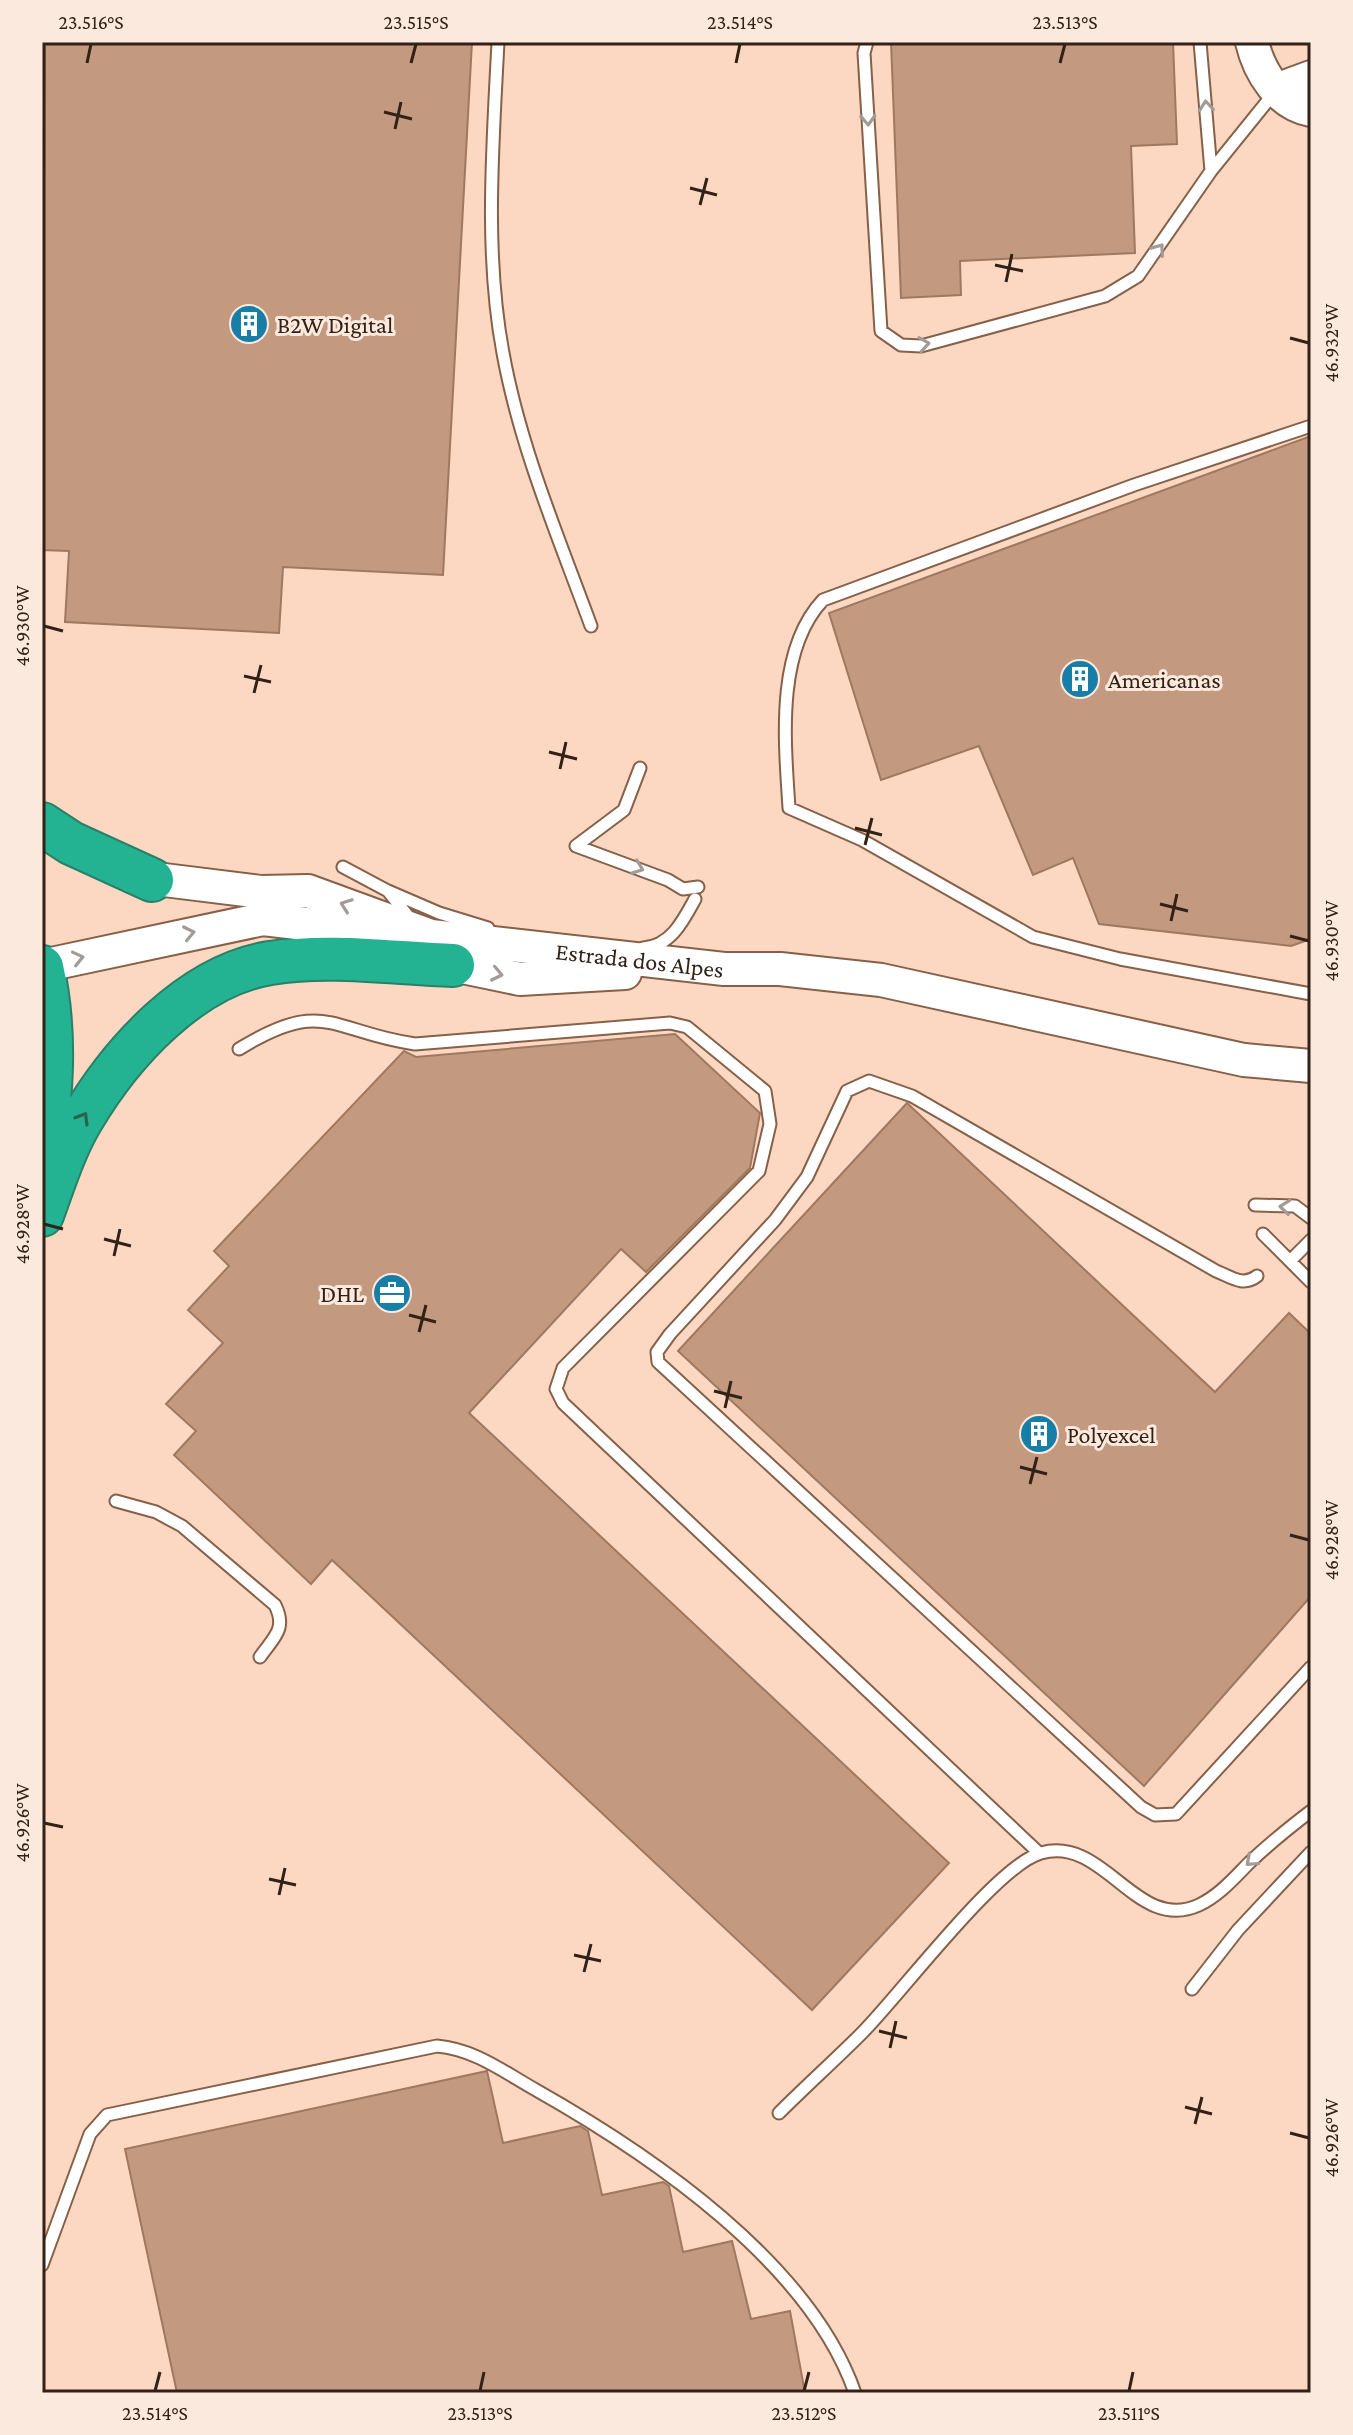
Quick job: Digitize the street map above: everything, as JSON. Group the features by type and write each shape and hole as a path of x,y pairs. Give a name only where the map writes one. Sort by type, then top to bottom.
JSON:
{"highway":[{"path":"42,824 71,843 152,880"},
{"path":"42,1215 64,1154 105,1084 151,1033 201,991 234,974 269,963 442,951"},
{"path":"42,967 50,1003 54,1079 42,1163"}],"main road":[{"path":"1252,42 1260,67 1276,90 1299,107 1311,110"},
{"path":"1276,90 1311,77"},
{"path":"42,845 109,871 152,880 261,892 308,891 442,951"},
{"path":"42,967 240,922 283,920 442,951"},
{"name":"Estrada dos Alpes","path":"442,951 520,979 780,969 881,980 1244,1060 1311,1084"},
{"name":"Estrada dos Alpes","path":"1244,1060 1311,1066"}],"lane":[{"path":"498,42 490,206 502,352 532,466 591,626"},
{"path":"867,42 864,53 881,331 901,345 921,346 1105,296 1138,276 1211,171 1276,90"},
{"path":"1200,42 1211,171"},
{"path":"1311,426 1134,485 823,600 811,613 799,638 783,721 789,808 862,840 1033,937 1120,959 1311,994"},
{"path":"343,867 439,913 523,938 570,947 653,947 668,938 683,921 696,893 576,846 624,810 640,768"},
{"path":"388,891 397,906 442,951"},
{"path":"239,1049 273,1029 312,1019 349,1025 386,1040 415,1044 670,1023 687,1027 765,1091 770,1124 759,1171 563,1368 556,1389 563,1403 1039,1853"},
{"path":"1257,1276 1249,1282 1239,1281 1216,1271 912,1096 869,1081 847,1091 807,1177 775,1220 670,1334 657,1352 658,1362 1141,1807 1155,1815 1176,1814 1311,1667"},
{"path":"1255,1205 1295,1206 1311,1218"},
{"path":"1263,1234 1311,1282"},
{"path":"1290,1261 1311,1240"},
{"path":"116,1501 156,1512 182,1526 275,1605 282,1618 280,1627 260,1657"},
{"path":"779,2113 863,2032 989,1891 1039,1853 1064,1850 1084,1855 1144,1902 1170,1909 1197,1906 1217,1894 1311,1811"},
{"path":"1192,1989 1238,1930 1311,1852"},
{"path":"42,2265 90,2134 107,2115 437,2046 458,2048 559,2103 702,2202 797,2293 827,2331 844,2360 855,2393"}],"building":[{"name":"B2W Digital","path":"45,42 472,42 443,575 283,567 279,633 65,622 69,551 42,550"},
{"path":"891,42 1173,42 1177,144 1131,146 1135,253 960,261 961,295 901,298"},
{"name":"Americanas","path":"1311,436 1311,939 1291,946 1099,924 1073,858 1033,875 979,746 881,780 829,613"},
{"path":"675,1034 760,1113 750,1168 646,1272 621,1249 469,1413 949,1863 812,2010 332,1560 311,1584 174,1455 196,1431 166,1404 223,1343 188,1310 229,1266 214,1251 404,1051 416,1057"},
{"name":"Polyexcel","path":"907,1103 1215,1392 1289,1313 1311,1334 1311,1596 1144,1786 678,1351"},
{"path":"487,2071 503,2143 580,2126 588,2131 602,2195 663,2182 669,2186 683,2252 732,2241 751,2319 790,2311 805,2393 177,2393 125,2149"}],"place":[{"name":"B2W Digital","path":"249,324"},
{"name":"Americanas","path":"1080,679"},
{"name":"DHL","path":"392,1293"},
{"name":"Polyexcel","path":"1039,1434"}]}
